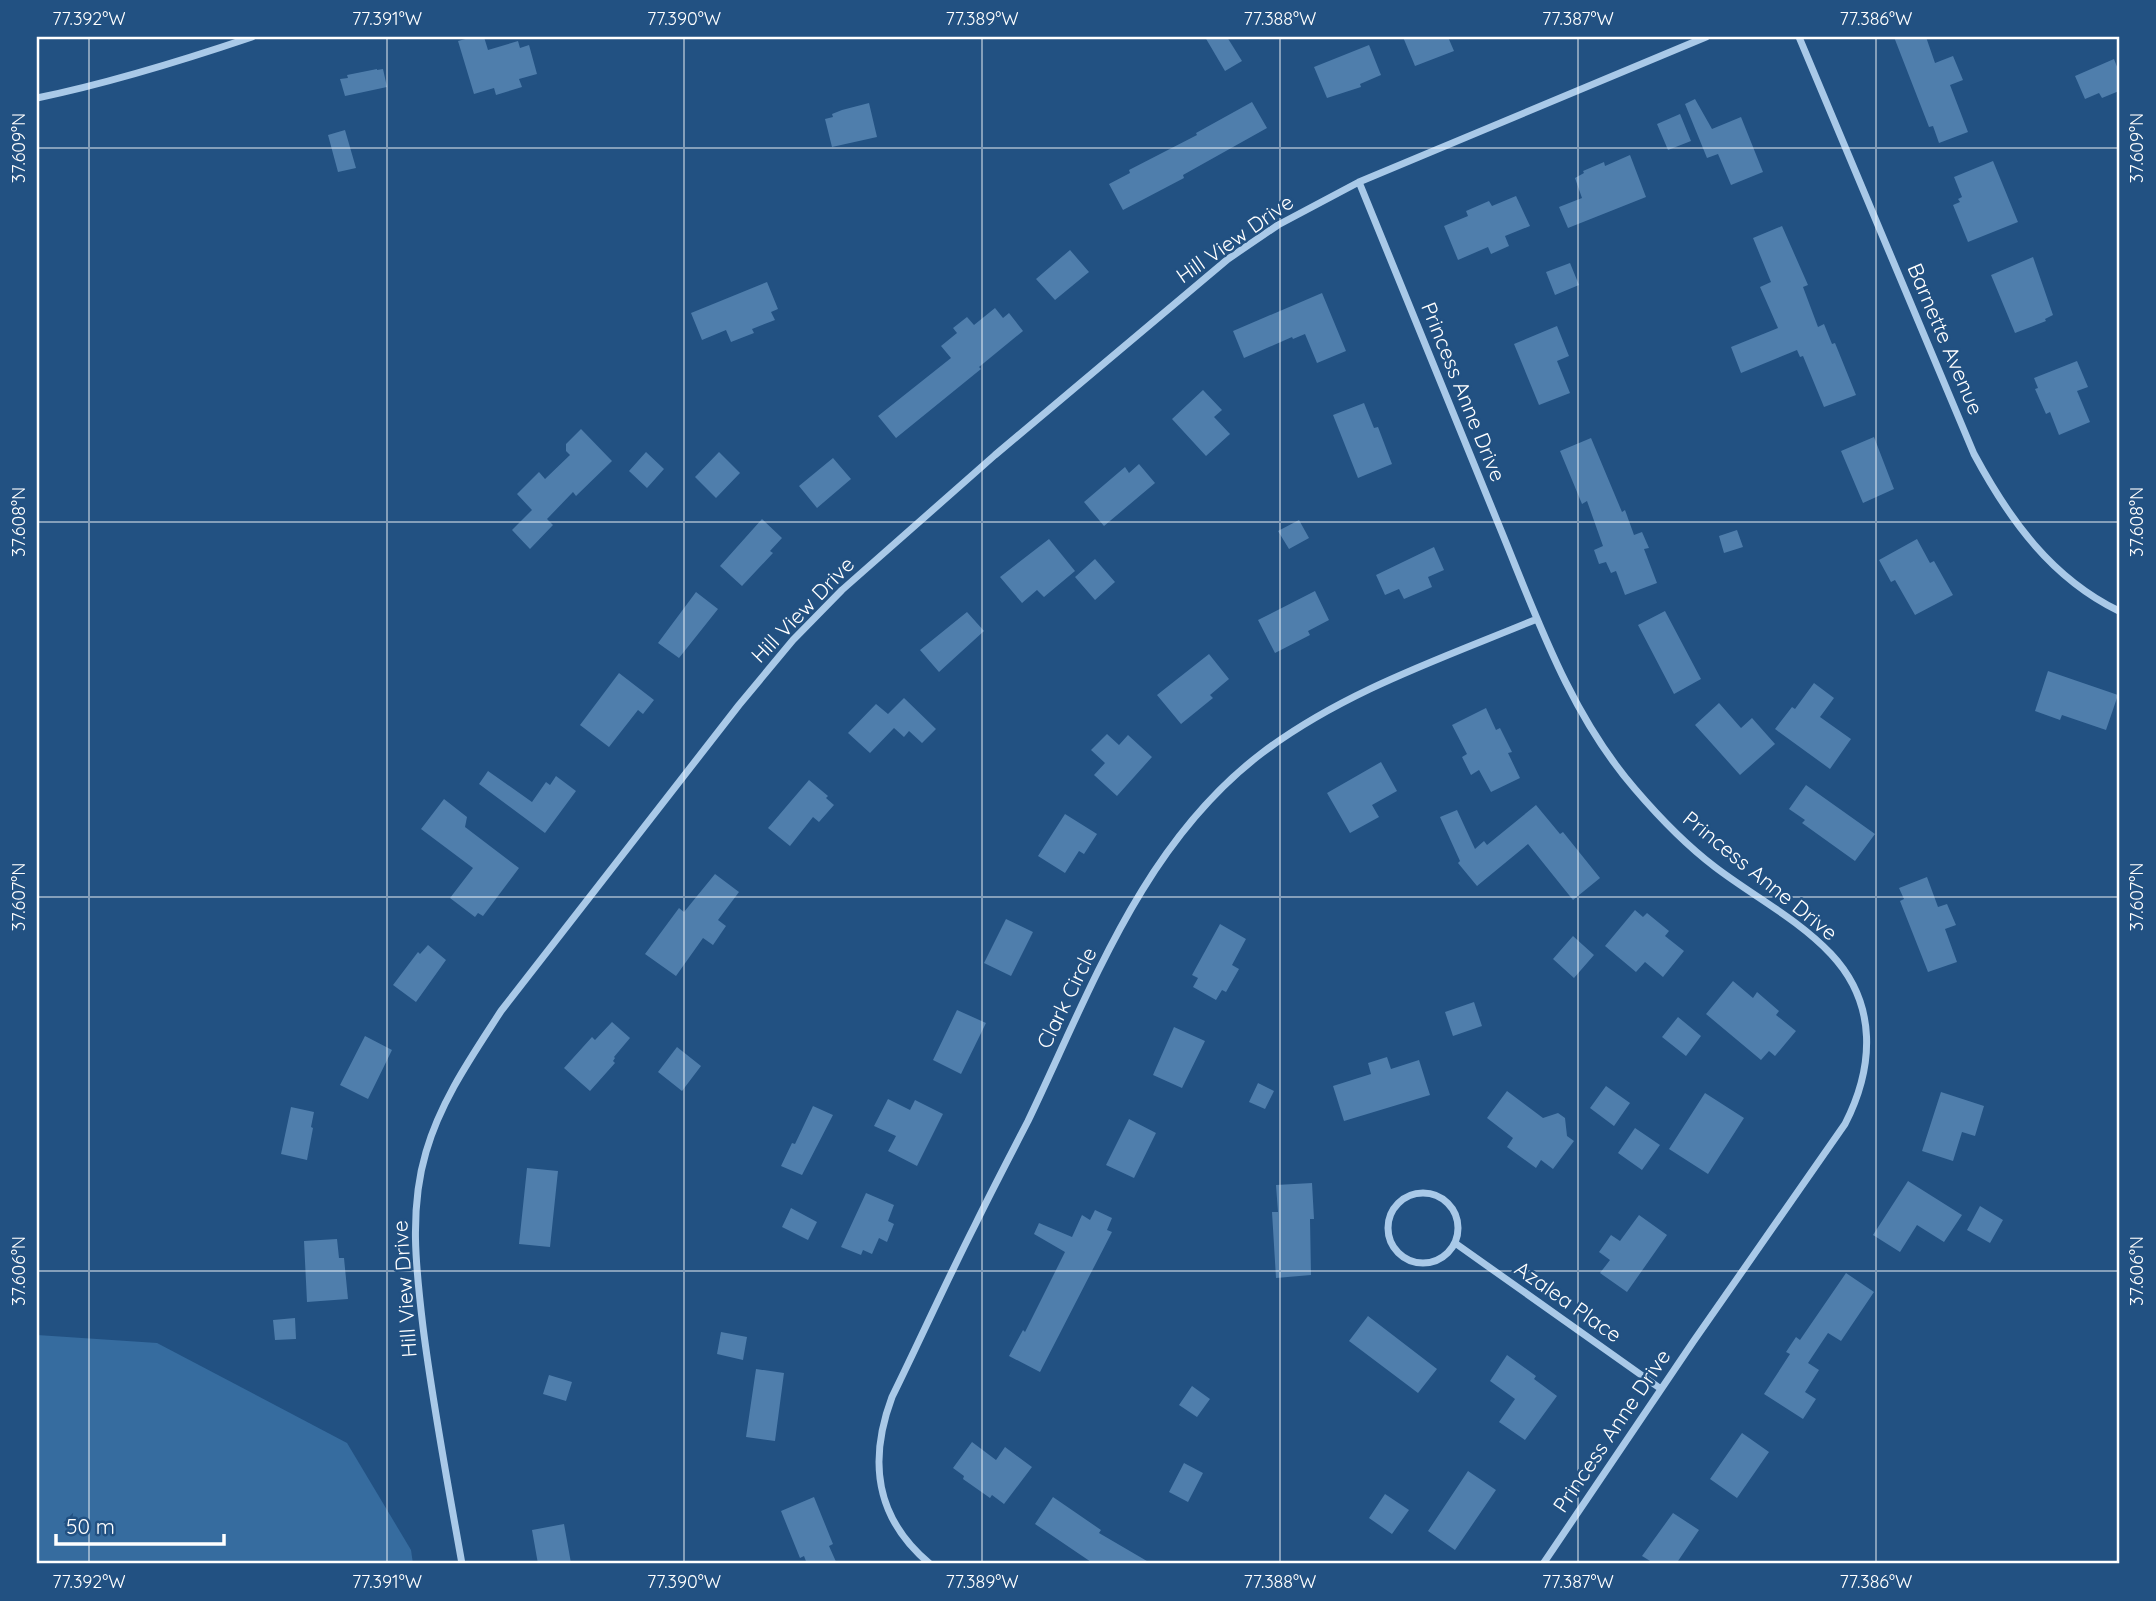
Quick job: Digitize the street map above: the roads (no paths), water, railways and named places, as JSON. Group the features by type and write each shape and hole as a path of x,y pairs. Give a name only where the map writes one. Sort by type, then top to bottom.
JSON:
{"street":[{"path":"37,99 171,65 252,37"},
{"name":"Hill View Drive","path":"462,1564 427,1362 415,1233 425,1154 438,1116 467,1062 501,1011 739,705 793,640 842,590 995,455 1228,259 1278,225 1359,182 1706,37"},
{"name":"Barnette Avenue","path":"1799,37 1974,454 1996,495 2018,526 2049,561 2084,592 2119,611"},
{"name":"Princess Anne Drive","path":"1359,182 1537,619 1578,707 1608,754 1635,789 1673,830 1714,867 1787,918 1830,953 1846,974 1858,997 1865,1022 1867,1050 1864,1078 1845,1124 1543,1564"},
{"name":"Clark Circle","path":"930,1564 904,1536 885,1503 879,1482 878,1449 883,1422 892,1397 973,1227 1135,901 1168,850 1193,818 1221,788 1261,754 1343,701 1537,619"},
{"path":"1412,1195 1435,1195 1453,1209 1458,1220 1455,1243 1439,1259 1429,1263 1406,1258 1391,1242 1389,1220 1393,1210 1401,1201 1412,1195"},
{"name":"Azalea Place","path":"1455,1243 1661,1389"}]}
